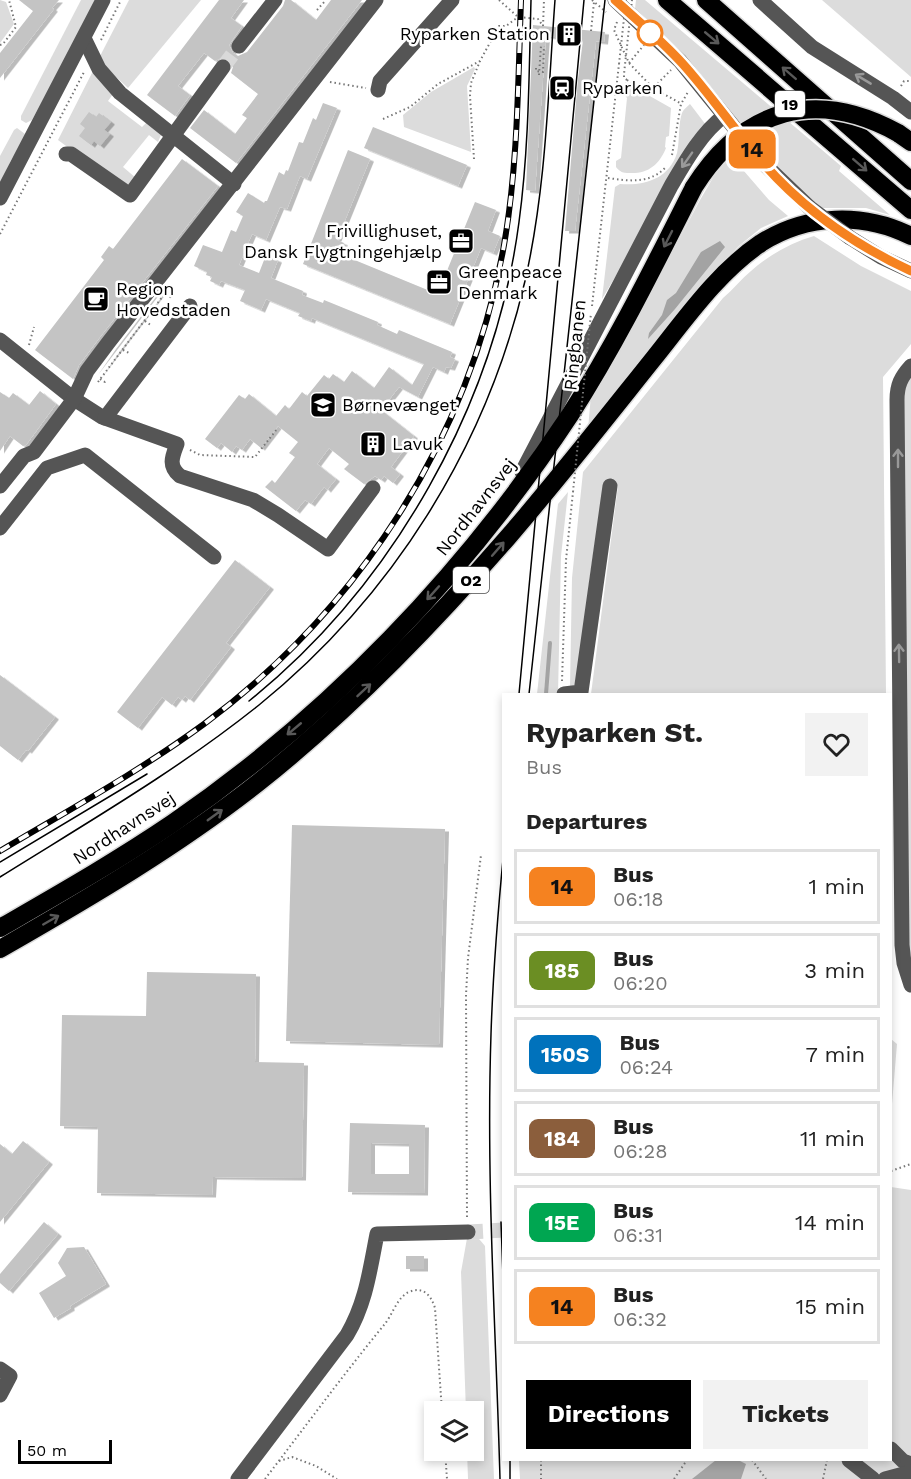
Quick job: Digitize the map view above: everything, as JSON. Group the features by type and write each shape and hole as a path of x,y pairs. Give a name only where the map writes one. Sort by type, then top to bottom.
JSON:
{"highway":[{"name":"19","path":"667,0 911,210"},
{"name":"19","path":"706,0 911,181"},
{"name":"Nordhavnsvej","path":"0,949 80,903 138,857 184,814 261,757 338,690 434,592 530,473 594,376 635,303 694,187 712,160 731,141 753,126 778,115 805,110 839,111 871,119 904,138"},
{"name":"Nordhavnsvej","path":"0,928 70,887 138,857 226,807 300,749 423,633 558,480 716,282 749,252 783,231 821,220 862,220 897,229 911,236"}],"street":[{"path":"0,198 104,0"},
{"path":"239,46 275,0"},
{"path":"0,486 24,456 34,452 74,399 87,371 149,289 234,184 376,0"},
{"path":"378,90 380,81 452,0"},
{"path":"615,0 680,61 763,163 809,207 849,237 911,271"},
{"path":"760,0 812,47 893,98 911,112"},
{"path":"84,38 99,69 120,93 234,184"},
{"path":"66,154 71,154 130,195 223,67"},
{"path":"501,510 569,385 671,186 693,152 716,122 724,116"},
{"path":"105,418 190,306"},
{"path":"0,340 74,399 105,418 177,444 171,462 173,471 180,476 253,500 328,549 373,488"},
{"path":"911,366 897,387 904,403 906,778 896,795 901,867 896,946 908,965 911,985"},
{"path":"0,528 47,468 85,455 214,557"},
{"path":"568,691 581,692 610,486"},
{"path":"80,903 107,876 138,857"},
{"path":"70,887 107,876"},
{"path":"238,1479 347,1335 363,1303 377,1234 468,1232"},
{"path":"0,1369 10,1376 0,1395"},
{"path":"892,1450 903,1461 911,1464"},
{"path":"850,1461 873,1479"}],"path":[{"path":"0,45 16,27 9,0"},
{"path":"0,234 122,0"},
{"path":"317,10 326,0"},
{"path":"499,0 518,17 538,19 543,26 544,0"},
{"name":"Ringbanen","path":"568,691 566,560 626,0"},
{"path":"632,0 624,78 646,90 653,88 671,70"},
{"path":"591,31 594,2"},
{"path":"474,159 471,83 499,26 507,26 518,17"},
{"path":"617,22 614,30 629,63 653,88 681,104"},
{"path":"629,63 644,45"},
{"path":"536,68 539,73 543,46"},
{"path":"383,119 410,107 438,84 480,61"},
{"path":"671,159 681,104 683,97 690,90"},
{"path":"607,178 644,180 666,166"},
{"path":"166,293 172,299"},
{"path":"145,321 152,326"},
{"path":"24,359 34,327"},
{"path":"123,350 129,353"},
{"path":"100,379 105,382 107,380"},
{"path":"177,444 200,455 255,458 277,429"},
{"path":"468,1232 466,995 468,958 481,855"},
{"path":"892,1171 911,1164"},
{"path":"266,1479 350,1366 388,1321 402,1296 410,1291 426,1292 432,1296 435,1308 441,1401"},
{"path":"279,1461 292,1457 316,1466 337,1479"},
{"path":"446,1461 447,1479"},
{"path":"541,1461 541,1479"},
{"path":"674,1479 686,1461"},
{"path":"753,1461 766,1479"},
{"path":"823,1479 827,1461"}],"shaded area":[{"path":"0,0 6,2 14,24 0,43"},
{"path":"81,0 98,0 32,120 26,123 21,120 21,116"},
{"path":"129,0 201,0 128,88 98,60"},
{"path":"636,0 645,0 841,166 839,171 890,215 866,208 822,208 787,179 635,9"},
{"path":"822,0 911,0 911,77"},
{"path":"474,67 467,86 471,152 404,127 403,115 431,92"},
{"path":"94,69 113,94 108,101 142,127 147,122 161,135 158,142 149,135 123,167 136,178 122,187 58,140"},
{"path":"625,82 671,108 669,136 666,137 666,148 663,154 652,167 636,173 623,172 616,167 616,161 621,158 627,98 624,94"},
{"path":"690,104 706,125 602,299 615,187 620,184 646,182 662,175 668,169 677,153 681,115"},
{"path":"17,128 25,134 24,139 6,171 0,188 0,156"},
{"path":"731,156 769,200 788,216 761,228 716,268 716,271 588,429 591,395 604,379 714,176"},
{"path":"814,236 861,266 911,291 911,344 883,377 886,693 591,693 618,486 604,484 577,684 570,687 572,578 583,472 723,298 765,260 780,250"},
{"path":"720,241 725,247 648,339 649,333 662,315 667,300 676,293 701,252"},
{"path":"911,376 911,956 907,944 903,385"},
{"path":"568,492 561,556 558,693 537,693 558,504"},
{"path":"892,1040 897,1044 892,1104"},
{"path":"892,1187 911,1190 911,1479 520,1479 519,1461 892,1461"},
{"path":"469,1227 485,1246 494,1479 468,1479 467,1461 484,1461 484,1401 466,1401 461,1272"},
{"path":"715,1461 740,1461 746,1464 741,1479 692,1479"}],"building":[{"path":"19,0 59,0 0,78 0,53 33,11"},
{"path":"219,0 244,0 231,18 242,26 229,45 233,53 238,56 247,52 283,6 285,0 291,0 316,20 331,0 362,0 236,163 190,128 204,110 235,134 247,118 242,115 258,94 231,73 233,67 229,60 223,57 215,61 204,53 178,86 190,95 175,116 147,95"},
{"path":"533,25 605,32 604,42 596,41 575,231 565,231 583,40 546,36 535,191 526,190"},
{"path":"323,103 337,108 307,179 300,176 287,209 280,207 266,240 252,234 239,265 259,273 266,255 278,260 271,278 303,291 302,295 323,303 324,300 378,322 377,325 397,334 399,330 452,352 450,357 455,359 451,368 446,367 444,372 433,367 418,397 399,387 381,410 414,436 391,467 400,474 393,483 384,476 381,480 375,476 364,484 344,469 349,464 329,448 317,464 336,479 327,490 324,487 311,504 305,500 296,511 265,487 272,480 275,483 295,457 289,453 298,442 278,426 261,448 250,439 242,450 236,446 232,452 221,443 217,448 205,439 239,395 245,399 249,394 276,416 285,405 289,409 302,392 307,396 324,375 329,379 333,374 344,382 352,371 374,388 389,367 412,385 424,364 312,318 311,321 298,316 300,313 266,299 261,310 240,301 245,290 221,281 219,285 210,281 212,277 206,275 207,272 194,266 203,245 222,252 231,230 236,232 243,216 236,212 248,193 264,203 267,201 279,172 284,175 286,170 288,171 299,142 303,143 313,118 316,120"},
{"path":"89,112 96,117 99,113 111,122 104,130 110,134 100,146 94,141 91,145 79,136 85,128 80,124"},
{"path":"373,127 467,165 458,186 364,148"},
{"path":"348,150 370,159 337,240 344,243 340,254 430,291 435,280 442,283 475,202 496,210 488,231 500,236 493,253 481,248 450,324 303,264"},
{"path":"182,159 218,186 100,337 79,365 73,379 35,350 104,260 101,257 109,246 113,249"},
{"path":"160,294 98,375 116,349"},
{"path":"40,391 56,404 26,445 23,446 10,436 0,451 0,392 9,398 13,393 29,405"},
{"path":"235,560 270,587 226,643 231,647 190,700 185,696 182,700 178,697 172,705 162,697 138,728 117,712"},
{"path":"0,675 55,717 18,760 0,746"},
{"path":"292,825 445,829 439,1045 286,1041"},
{"path":"147,972 256,974 255,1062 304,1063 302,1178 213,1177 212,1195 97,1193 98,1127 60,1126 62,1015 146,1016"},
{"path":"350,1123 425,1125 424,1193 348,1192","holes":["371,1143 409,1144 409,1174 371,1174"]},
{"path":"23,1141 49,1162 0,1222 0,1144 12,1154"},
{"path":"44,1222 58,1234 9,1291 0,1283 0,1274"},
{"path":"84,1247 106,1284 54,1318 39,1293 66,1276 58,1263 67,1248"},
{"path":"406,1256 424,1256 424,1269 406,1269"}],"waterway":[{"path":"546,693 550,643"}],"tunnel":[{"path":"223,67 239,46"},
{"path":"468,1232 502,1230"}],"tram line":[{"path":"249,701 301,655 349,603 391,547 429,487 461,423 487,358 506,290 519,222 527,139 531,0"},
{"path":"0,877 197,752 259,705 307,663 351,617 391,567 427,515 459,460 486,403 508,343 525,281 538,212 542,176 555,0"},
{"path":"519,693 584,0"},
{"path":"529,693 605,0"},
{"path":"0,862 147,774"},
{"path":"500,1479 491,1201 490,1090 493,988 502,872"},
{"path":"501,1222 502,1249"},
{"path":"510,1461 510,1479"}],"railway":[{"path":"0,851 155,758 204,724 260,678 312,627 359,572 400,513 435,450 465,385 488,316 509,215 517,123 521,0"}],"bus line":[{"name":"14","path":"615,0 680,61 782,183 849,237 911,271"}],"place":[{"name":"Ryparken Station","path":"569,34"},
{"name":"Ryparken","path":"562,88"},
{"name":"Frivillighuset, Dansk Flygtningehjælp","path":"461,241"},
{"name":"Greenpeace Denmark","path":"439,282"},
{"name":"Region Hovedstaden","path":"96,299"},
{"name":"Børnevænget","path":"323,405"},
{"name":"Lavuk","path":"373,444"}]}
